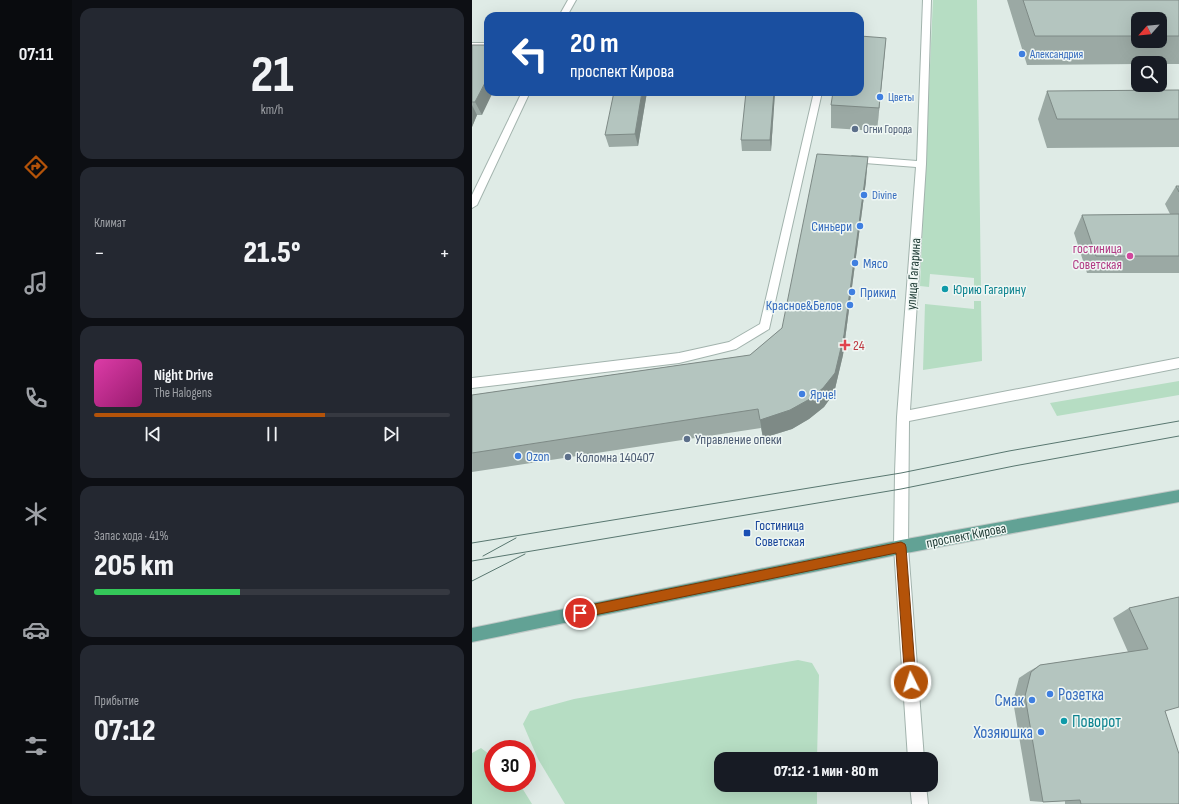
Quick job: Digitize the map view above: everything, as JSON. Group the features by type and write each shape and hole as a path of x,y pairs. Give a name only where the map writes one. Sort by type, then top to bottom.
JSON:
{"main road":[{"name":"проспект Кирова","path":"472,635 901,547 1179,496"}],"street":[{"path":"565,12 572,0"},
{"name":"улица Гагарина","path":"916,752 901,547 903,417 921,164 927,0"},
{"path":"472,45 484,44"},
{"path":"472,205 524,96"},
{"path":"472,383 680,358 732,346 765,326 808,156 817,96"},
{"path":"842,158 921,164"},
{"path":"903,417 1179,363"},
{"path":"919,792 920,804"}],"green space":[{"path":"933,0 977,0 981,292 974,292 974,278 930,274 929,287 920,286"},
{"path":"974,301 981,301 982,361 923,370 925,304 974,309"},
{"path":"1179,381 1179,395 1057,416 1050,403"},
{"path":"798,660 812,663 819,675 817,752 714,752 714,792 817,792 817,804 565,804 538,759 536,754 536,740 530,740 523,724 530,711 574,699"},
{"path":"481,748 484,750 484,792 525,792 532,804 472,804 472,753"}],"building":[{"path":"1023,0 1179,0 1179,36 1167,36 1167,12 1131,12 1131,36 1035,36"},
{"path":"864,36 886,38 879,108 831,105 832,96 864,96"},
{"path":"472,45 484,45 484,85 475,102 472,102"},
{"path":"1131,90 1131,92 1167,92 1167,90 1179,90 1179,119 1057,119 1047,91"},
{"path":"613,96 641,96 635,134 605,135"},
{"path":"746,96 774,96 770,140 741,140"},
{"path":"817,154 868,157 844,335 835,373 823,388 808,400 790,410 760,420 758,409 472,453 472,395 750,355 782,328"},
{"path":"1179,214 1179,256 1096,256 1082,215"},
{"path":"1179,597 1179,707 1165,711 1179,754 1179,804 1081,804 1080,800 1043,802 1025,696 1031,672 1040,665 1148,649 1129,608"}],"tram line":[{"path":"472,543 901,473 1009,451 1179,421"},
{"path":"472,561 901,489 1014,466 1179,436"},
{"path":"483,556 516,538"},
{"path":"472,581 525,554"}],"place":[{"name":"Александрия","path":"1022,54"},
{"name":"Цветы","path":"880,97"},
{"name":"Огни Города","path":"855,129"},
{"name":"Divine","path":"864,195"},
{"name":"Синьери","path":"860,226"},
{"name":"гостиница Советская","path":"1130,256"},
{"name":"Мясо","path":"855,263"},
{"name":"Юрию Гагарину","path":"945,289"},
{"name":"Прикид","path":"852,292"},
{"name":"Красное&Белое","path":"850,305"},
{"name":"24","path":"845,345"},
{"name":"Ярче!","path":"802,394"},
{"name":"Управление опеки","path":"687,439"},
{"name":"Ozon","path":"518,456"},
{"name":"Коломна 140407","path":"568,457"},
{"name":"Гостиница Советская","path":"747,533"},
{"name":"Розетка","path":"1050,694"},
{"name":"Смак","path":"1032,700"},
{"name":"Поворот","path":"1064,721"},
{"name":"Хозяюшка","path":"1041,732"}],"route":[{"path":"580,613 901,547 911,682"}]}
